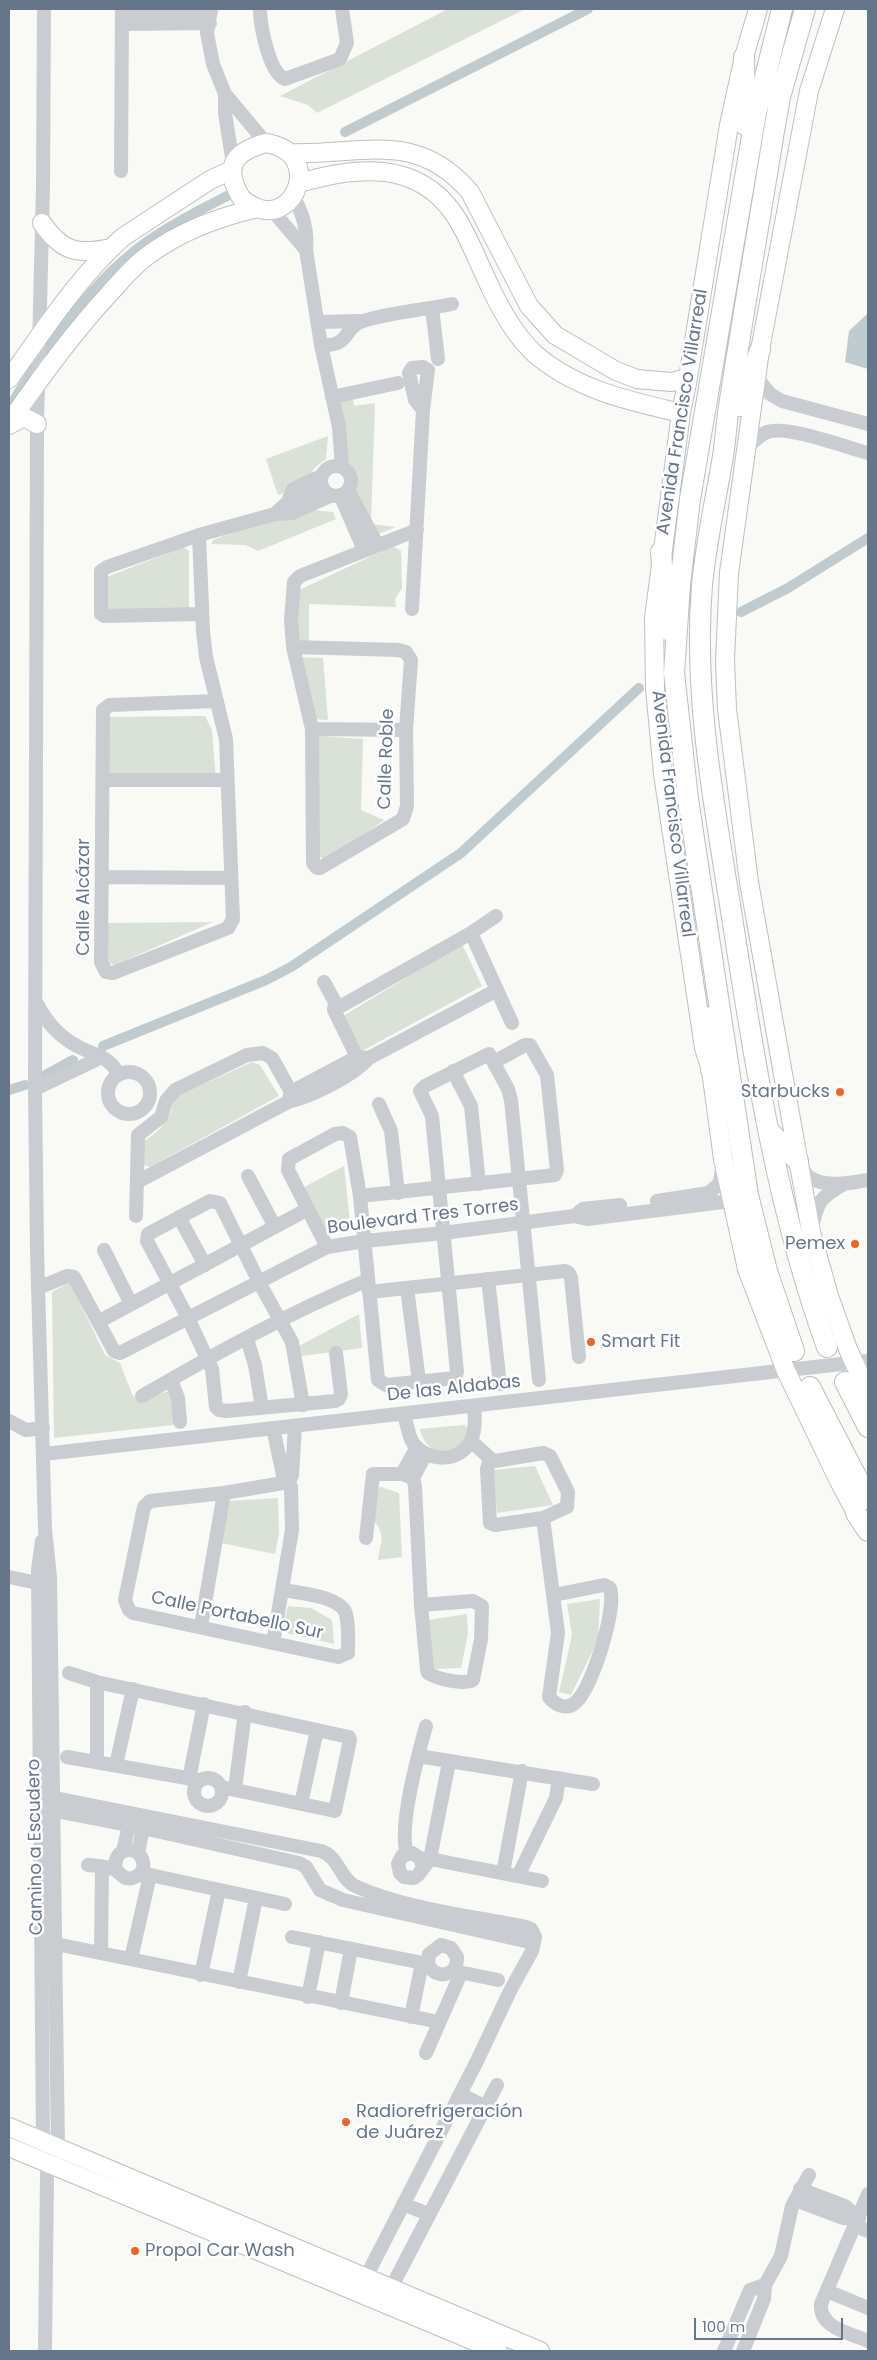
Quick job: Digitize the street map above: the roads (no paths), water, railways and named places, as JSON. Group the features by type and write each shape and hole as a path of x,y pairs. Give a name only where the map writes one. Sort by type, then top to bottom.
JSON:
{"highway":[{"name":"Avenida Francisco Villarreal","path":"782,9 756,113 690,498 680,585 674,673 688,799 705,917 731,1071 748,1195 767,1271 794,1351"},
{"path":"805,9 780,97 722,460 710,523 702,585 701,645 704,725 712,793 755,1069 784,1205 804,1278 828,1347"},
{"path":"744,57 745,183"},
{"path":"722,460 760,350"},
{"path":"662,552 664,597 674,673"},
{"path":"705,917 705,957 712,1044 711,1070"},
{"path":"768,1130 798,1161"},
{"path":"845,1382 868,1427"},
{"name":"Avenida Francisco Villarreal","path":"810,1387 862,1506"},
{"path":"862,1506 868,1531"}],"main road":[{"name":"Avenida Francisco Villarreal","path":"758,9 744,57 717,194 681,413 654,618 655,688 663,774 704,1048 711,1070 723,1159 731,1201 747,1269 786,1370 862,1506 868,1536"},
{"path":"834,9 814,68 760,350 729,573 725,651 727,709 749,882 811,1232 829,1296 861,1362 868,1393"},
{"path":"9,378 39,342 75,289 111,248 123,237 232,167 238,156 247,149 266,143 276,145 289,153 296,161 296,190"},
{"path":"289,153 310,154 349,149 402,150 442,166 460,180 470,192 529,306 555,335 616,371 638,379 671,382 688,378"},
{"path":"232,167 234,186 239,195 245,202 264,209"},
{"path":"9,424 39,374 133,267 147,256 190,230 213,221 283,205 296,190 322,176 366,170 401,175 413,179 436,195 453,213 503,312 514,330 534,353 555,369 584,385 614,397 681,413"},
{"path":"42,223 53,239 70,249 90,252 111,248"},
{"path":"9,424 24,417 37,424"},
{"path":"9,2127 276,2238 390,2290 540,2351"},
{"path":"9,2147 180,2220 498,2351"}],"street":[{"name":"Camino a Escudero","path":"44,9 42,223 37,424 37,1004 35,1089 38,1288 45,1529 48,1544 44,1584 45,1799 51,2145"},
{"path":"260,9 261,27 266,47 277,74 285,79 340,59 347,43 342,9"},
{"path":"121,171 122,15 206,17 213,64 225,94 266,143"},
{"path":"225,94 225,113 232,167"},
{"path":"296,190 307,236 306,250 321,345 340,433 342,467"},
{"path":"264,209 306,250"},
{"path":"318,322 361,321 452,304"},
{"path":"432,308 438,359"},
{"path":"321,345 334,345 340,342 361,321"},
{"path":"757,378 770,394 782,401 868,424"},
{"path":"332,397 398,383"},
{"path":"412,609 423,410"},
{"path":"746,449 758,437 769,432 786,430 868,453"},
{"path":"201,614 108,618 101,614 101,571 104,568 199,535 275,514 292,513 333,489 351,479 350,474 342,467 332,466 324,472 333,489 371,547"},
{"path":"275,514 288,502 293,489 333,489"},
{"path":"406,730 312,729 293,647 291,620 295,580 371,547 417,530"},
{"name":"Calle Alcázar","path":"199,535 201,614 206,657 217,701 226,739 234,914 228,928 113,973 106,972 101,962 102,713 110,705 217,701"},
{"name":"Calle Roble","path":"293,647 398,650 406,652 411,660 406,730 407,806 403,819 324,867 317,868 313,862 312,729"},
{"path":"103,780 227,780"},
{"path":"102,877 231,878"},
{"path":"334,1010 471,933 496,916"},
{"path":"471,933 512,1023"},
{"path":"324,982 335,1002 334,1010 363,1058"},
{"path":"137,1182 289,1097 498,990"},
{"path":"37,1004 48,1023 61,1036 77,1046 111,1061 118,1074"},
{"path":"360,1196 550,1177 557,1173 547,1075 530,1045 494,1062"},
{"path":"136,1216 136,1139 141,1130 160,1117 164,1104 179,1087 254,1053 263,1052 272,1058 289,1097"},
{"path":"327,1247 288,1170 288,1161 340,1133 350,1136 360,1196 378,1380 386,1385 453,1379 456,1375 449,1284 432,1116 420,1091 425,1086 489,1054 510,1096 540,1380"},
{"path":"35,1089 102,1057"},
{"path":"132,1072 145,1079 149,1085 149,1100 140,1111 125,1114 118,1111 109,1100 109,1086 118,1074 132,1072"},
{"path":"453,1072 471,1106 479,1184"},
{"path":"149,1100 164,1104"},
{"path":"379,1104 391,1131 398,1192"},
{"path":"140,1111 148,1126"},
{"path":"672,1204 680,1196 709,1193 715,1190 720,1183 723,1159"},
{"path":"798,1161 808,1176 844,1184"},
{"path":"248,1176 275,1227"},
{"path":"811,1232 819,1202 825,1195 844,1184 868,1180"},
{"path":"303,1405 292,1342 259,1282 220,1203 210,1201 148,1234 147,1241 188,1318 212,1369 216,1407 222,1412 303,1405 339,1399 341,1394 336,1353"},
{"name":"Boulevard Tres Torres","path":"98,1322 114,1351 124,1352 327,1247 365,1240 443,1233 574,1216 587,1219 672,1204 731,1201"},
{"path":"38,1288 63,1277 71,1276 98,1322 308,1209"},
{"path":"179,1217 205,1265"},
{"path":"104,1250 131,1304"},
{"path":"142,1396 207,1358 281,1320 369,1286 407,1288 565,1271 569,1273 580,1358"},
{"path":"488,1280 500,1384"},
{"path":"407,1288 419,1382"},
{"path":"247,1339 262,1408"},
{"name":"De las Aldabas","path":"44,1454 861,1362"},
{"path":"171,1380 178,1398 180,1422"},
{"path":"404,1414 409,1436 421,1451 432,1458 442,1458 456,1455 468,1444 475,1421 474,1406"},
{"path":"9,1421 26,1430 43,1428"},
{"path":"289,1482 292,1474 294,1426"},
{"path":"273,1428 283,1475 289,1482 291,1491 292,1530 273,1643"},
{"path":"468,1444 493,1462 543,1453 548,1454 569,1497 569,1504 564,1510 543,1518 496,1525 490,1523 493,1462"},
{"path":"407,1476 421,1451"},
{"path":"366,1538 372,1476 375,1473 407,1476 415,1486 421,1605 428,1672 434,1676 466,1682 475,1678 481,1639 482,1606 473,1601 421,1605"},
{"path":"201,1626 224,1492 289,1482"},
{"name":"Calle Portabello Sur","path":"224,1492 158,1498 146,1504 125,1600 129,1610 338,1656 348,1653 347,1617 344,1608 326,1598 283,1590"},
{"path":"543,1518 558,1633 549,1697 554,1703 569,1706 577,1702 585,1690 610,1619 612,1594 610,1588 604,1586 554,1595"},
{"path":"9,1578 44,1584"},
{"path":"67,1757 194,1780 214,1779 228,1788 332,1812 337,1807 350,1737 245,1712 97,1682 69,1673"},
{"path":"97,1682 97,1762"},
{"path":"116,1765 133,1689"},
{"path":"204,1704 194,1780 194,1791 197,1801 204,1805 218,1802 228,1788 245,1712"},
{"path":"407,1853 404,1836 418,1756 426,1726"},
{"path":"301,1804 317,1730"},
{"path":"418,1756 449,1762 522,1771 593,1784"},
{"path":"395,1900 417,1869 449,1762"},
{"path":"503,1873 522,1771"},
{"path":"518,1876 556,1798 559,1778"},
{"path":"45,1799 54,1810 325,1853 332,1857 351,1884 395,1900 408,1909 452,1924 525,1941 531,1941 535,1937"},
{"path":"45,1799 137,1823"},
{"path":"198,1834 204,1805"},
{"name":"Camino a Escudero","path":"45,2351 47,2174 50,2164 51,2145 56,1944 54,1810"},
{"path":"137,1823 123,1851 117,1856 116,1870 121,1876 128,1879 146,1874 285,1904"},
{"path":"131,1958 146,1874 142,1858 138,1852 137,1823"},
{"path":"198,1834 299,1863 306,1867 320,1890 343,1900 526,1927 531,1929 535,1937 532,1951 365,2279"},
{"path":"123,1851 131,1850 138,1852"},
{"path":"306,1867 313,1851"},
{"path":"408,1909 417,1869 420,1858 417,1854 407,1853 399,1859 398,1864 417,1869 503,1873 542,1881"},
{"path":"101,1953 95,1866 116,1870"},
{"path":"343,1900 351,1884"},
{"path":"201,1975 219,1890"},
{"path":"238,1982 256,1898"},
{"path":"446,1947 452,1924"},
{"path":"292,1936 425,1964 439,1975 457,1972 498,1980"},
{"path":"308,1997 319,1942"},
{"path":"56,1944 131,1958 201,1975 308,1997 439,2022"},
{"path":"411,2017 429,1954 432,1950 446,1947"},
{"path":"426,2053 457,1972 457,1957 446,1947"},
{"path":"341,2003 351,1949"},
{"path":"390,2290 484,2106 497,2085"},
{"path":"460,2094 484,2106"},
{"path":"743,2351 764,2298 765,2285 780,2256 798,2195 809,2175"},
{"path":"868,2194 861,2225 821,2304 822,2316 829,2324 868,2341"},
{"path":"798,2195 845,2206 861,2225"},
{"path":"403,2204 428,2214"},
{"path":"724,2351 750,2290 765,2285"},
{"path":"827,2291 868,2308"}],"waterway":[{"path":"345,132 588,9"},
{"path":"9,408 38,362 72,316 109,274 129,255 160,233 227,196"},
{"path":"741,612 788,588 868,538"},
{"path":"103,1046 266,980 291,967 461,853 639,688"},
{"path":"42,1077 73,1060"},
{"path":"9,1090 25,1085"}],"place":[{"name":"Starbucks","path":"840,1092"},
{"name":"Pemex","path":"855,1244"},
{"name":"Smart Fit","path":"591,1342"},
{"name":"Radiorefrigeración de Juárez","path":"346,2122"},
{"name":"Propol Car Wash","path":"135,2251"}]}
